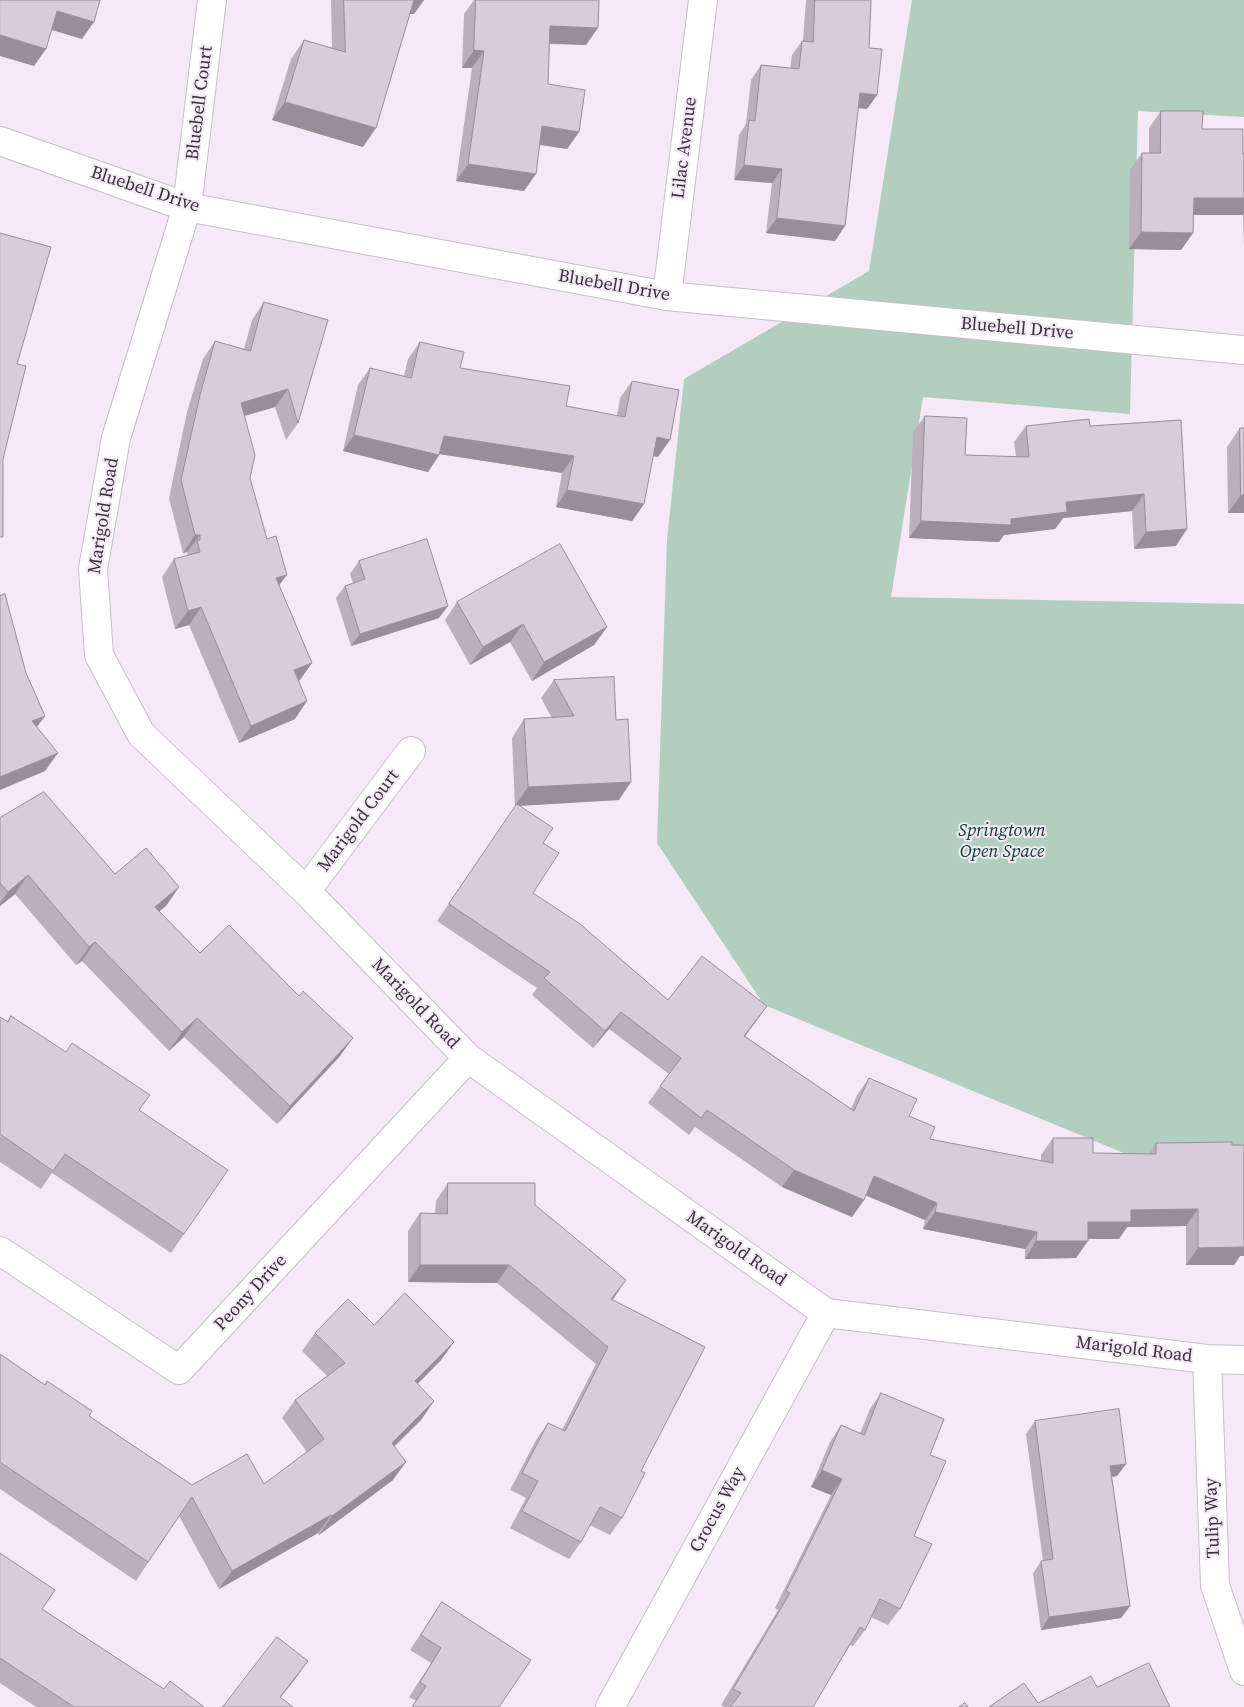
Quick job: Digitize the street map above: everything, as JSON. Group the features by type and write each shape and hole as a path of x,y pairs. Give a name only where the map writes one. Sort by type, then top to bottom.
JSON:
{"street":[{"name":"Bluebell Court","path":"187,207 212,0"},
{"name":"Lilac Avenue","path":"667,296 702,0"},
{"name":"Bluebell Drive","path":"0,141 187,207 667,296 1244,350"},
{"name":"Marigold Road","path":"187,207 116,438 93,569 99,655 141,734 306,891 468,1058 826,1313 1207,1359 1244,1360"},
{"name":"Marigold Court","path":"306,891 411,751"},
{"name":"Peony Drive","path":"0,1251 179,1370 468,1058"},
{"name":"Crocus Way","path":"610,1707 826,1313"},
{"name":"Tulip Way","path":"1207,1359 1215,1584 1244,1671"}],"green space":[{"name":"Springtown Open Space","path":"912,0 1244,0 1244,117 1138,111 1130,414 923,397 891,597 1244,604 1244,1153 1131,1156 764,1005 657,843 667,540 684,379 869,271"}],"building":[{"path":"0,0 100,0 94,22 57,11 46,49 0,35"},
{"path":"344,0 414,0 376,128 285,102 304,40 345,52"},
{"path":"476,0 599,0 598,28 550,26 548,84 585,90 579,132 542,126 536,174 468,164 484,51 474,50"},
{"path":"815,0 871,0 869,48 882,49 877,95 860,93 845,226 777,218 782,169 744,165 749,120 755,121 761,65 799,69 802,41 813,42"},
{"path":"1161,111 1203,111 1202,129 1243,129 1244,198 1194,198 1193,233 1141,232 1142,153 1160,153"},
{"path":"0,233 51,247 17,364 26,366 3,459 3,537 0,537"},
{"path":"264,302 328,320 298,423 288,389 241,403 255,455 250,478 267,539 276,536 287,575 276,578 312,663 294,670 307,701 251,726 201,607 188,611 174,559 200,552 197,541 200,540 200,535 195,535 181,480 200,395 215,341 250,351"},
{"path":"420,342 464,352 460,368 570,386 566,406 625,417 632,381 679,390 670,440 657,437 644,504 567,490 574,456 444,436 439,455 354,435 370,368 411,378"},
{"path":"925,416 967,418 965,455 1029,457 1026,426 1089,419 1090,426 1181,420 1187,529 1146,532 1144,494 1066,502 1067,512 1011,519 1011,525 921,521"},
{"path":"1240,428 1244,428 1244,495 1241,495"},
{"path":"427,539 448,606 360,634 345,586 365,579 359,561"},
{"path":"560,544 607,627 544,662 523,624 483,647 457,602"},
{"path":"5,594 26,673 45,716 32,721 58,753 0,777 0,596"},
{"path":"614,677 616,720 628,719 631,782 528,787 524,719 574,716 554,680"},
{"path":"44,792 115,874 146,848 179,887 155,907 200,953 229,925 299,996 303,991 353,1038 290,1106 197,1018 182,1032 95,942 89,947 28,875 8,892 0,883 0,818"},
{"path":"517,804 553,828 543,843 559,853 533,893 580,924 668,1000 702,956 767,1006 744,1036 854,1111 869,1078 917,1099 909,1116 935,1127 930,1139 1053,1163 1053,1138 1093,1138 1093,1153 1156,1154 1156,1143 1232,1142 1232,1145 1244,1145 1244,1247 1198,1248 1198,1209 1131,1210 1131,1222 1088,1222 1088,1241 1036,1241 1037,1232 935,1212 937,1203 874,1176 864,1200 794,1170 707,1110 701,1118 660,1086 681,1058 621,1012 605,1031 544,978 550,972 449,904"},
{"path":"11,1016 66,1052 72,1043 150,1095 139,1110 228,1170 184,1234 65,1154 53,1171 0,1134 0,1017 8,1022"},
{"path":"448,1183 535,1183 535,1205 626,1280 611,1299 705,1347 641,1471 645,1473 622,1518 600,1507 581,1542 522,1511 538,1481 522,1473 548,1423 565,1431 608,1347 509,1265 420,1265 420,1213 447,1214"},
{"path":"405,1293 454,1342 415,1381 434,1401 392,1443 406,1462 332,1516 232,1571 192,1497 148,1562 0,1462 0,1354 45,1385 47,1381 92,1411 89,1416 192,1485 247,1454 264,1484 324,1439 295,1400 345,1363 315,1333 348,1299 374,1325"},
{"path":"881,1393 944,1419 930,1455 946,1461 914,1536 932,1544 900,1609 880,1599 865,1630 860,1627 813,1707 730,1707 741,1693 733,1689 790,1593 786,1591 842,1479 822,1470 841,1425 864,1435"},
{"path":"1119,1409 1126,1464 1110,1466 1130,1606 1049,1617 1041,1561 1053,1559 1035,1421"},
{"path":"0,1553 55,1590 42,1609 164,1689 170,1681 204,1707 74,1707 0,1658"},
{"path":"442,1602 531,1660 499,1707 412,1707 426,1686 420,1682 441,1648 421,1635"},
{"path":"277,1637 308,1661 280,1697 293,1707 223,1707"},
{"path":"1149,1663 1170,1707 989,1707 1024,1683 1038,1703 1091,1676 1097,1687"},
{"path":"965,1703 968,1707 959,1707"}]}
